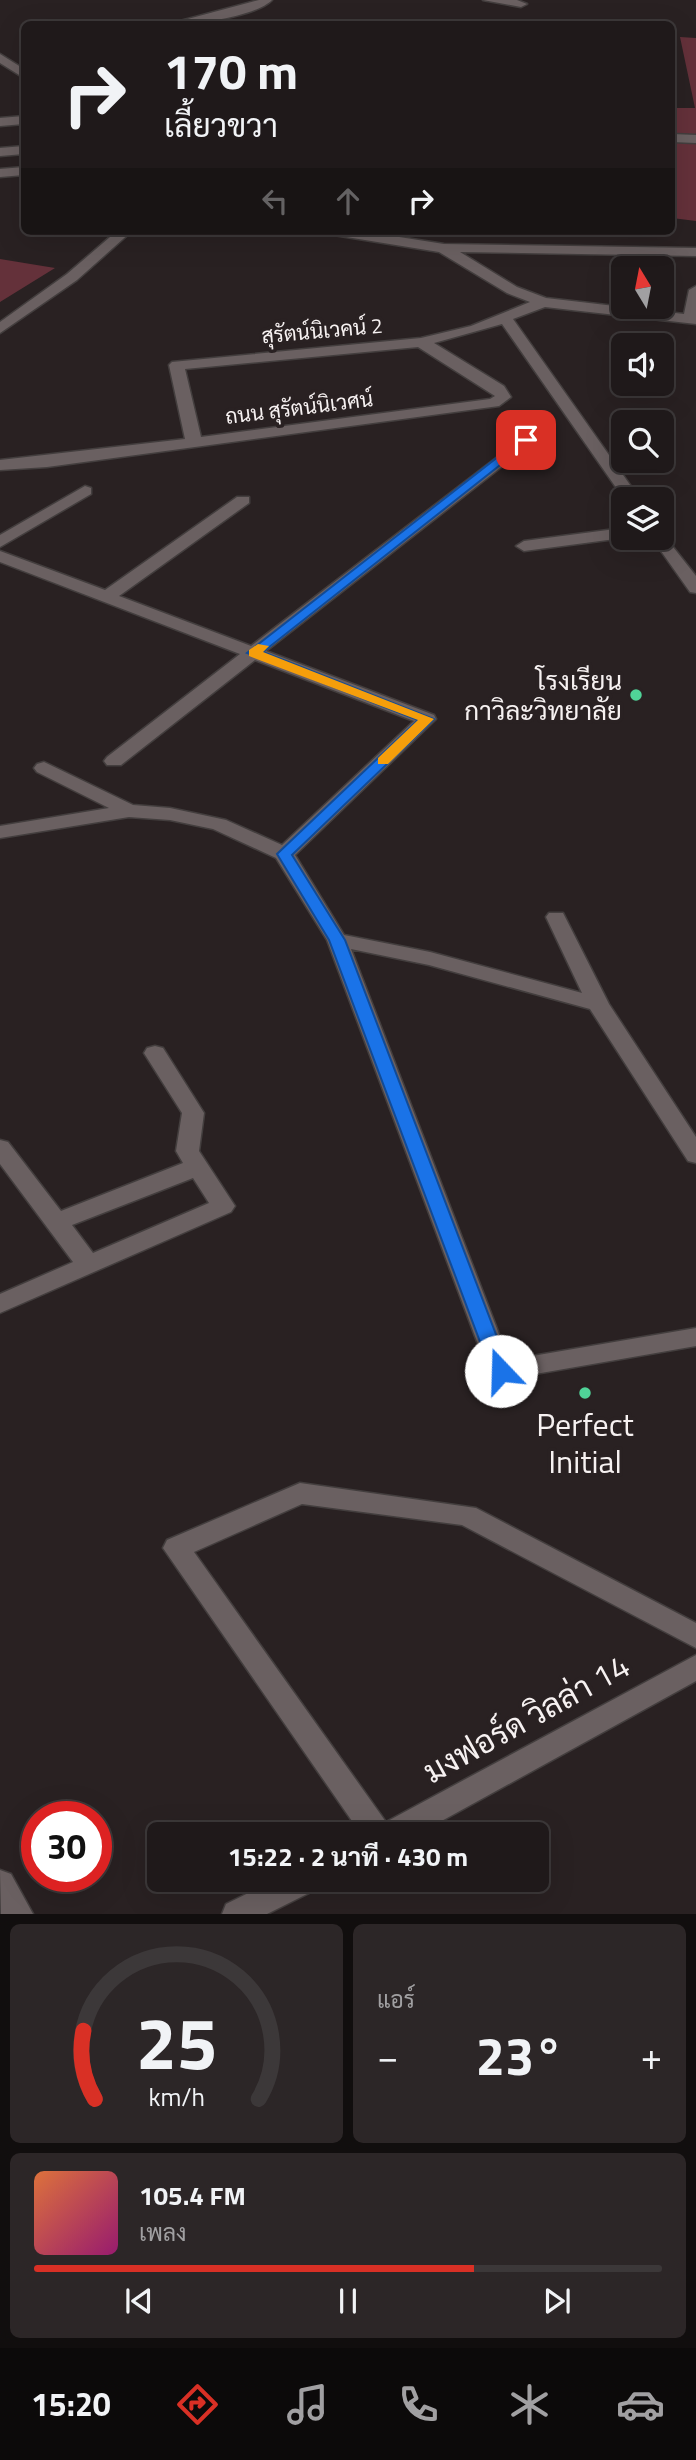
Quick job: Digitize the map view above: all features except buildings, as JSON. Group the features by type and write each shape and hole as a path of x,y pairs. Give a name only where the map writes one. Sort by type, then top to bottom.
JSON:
{"street":[{"path":"191,21 258,6 266,0"},
{"path":"489,0 521,4"},
{"path":"2,59 21,56"},
{"path":"2,59 21,71"},
{"path":"0,122 21,120"},
{"path":"675,138 696,139"},
{"path":"0,152 21,150"},
{"path":"0,173 21,171"},
{"path":"0,329 72,277 120,235"},
{"path":"360,235 443,248 696,252"},
{"path":"443,248 512,290 542,302 693,319 696,290"},
{"name":"สุรัตน์นิเวคน์ 2","path":"194,442 177,365 421,342 505,318 542,302"},
{"path":"505,318 624,487"},
{"name":"ถนน สุรัตน์นิเวศน์","path":"0,465 47,462 494,402 503,397 499,388 421,342"},
{"path":"114,761 526,440"},
{"path":"0,542 85,491"},
{"path":"106,597 243,500"},
{"path":"524,546 611,535"},
{"path":"668,550 696,588"},
{"path":"0,556 427,719 284,854"},
{"path":"44,768 129,811"},
{"path":"0,832 129,811 170,814 219,824 284,854 337,940 501,1371 696,1337"},
{"path":"556,917 598,1004 696,1155"},
{"path":"337,940 430,959 598,1004"},
{"path":"0,1304 223,1206 187,1151 193,1113 155,1053"},
{"path":"0,1148 59,1221 89,1265"},
{"path":"59,1221 197,1167"},
{"path":"370,1822 176,1548 300,1493 467,1515 696,1636"},
{"name":"มงฟอร์ด วิลล่า 14","path":"413,1822 696,1667"},
{"path":"0,1884 18,1914"},
{"path":"237,1914 280,1892"}],"shaded area":[{"path":"680,37 696,38 696,221 675,218 675,108 695,108"},
{"path":"0,259 55,268 0,302"}],"slow traffic":[{"path":"262,646 254,653 427,719 383,761"}],"place":[{"name":"โรงเรียน กาวิละวิทยาลัย","path":"636,695"},
{"name":"Perfect Initial","path":"585,1393"}],"route":[{"path":"501,1371 337,940 284,854 427,719 254,653 526,440"}]}
